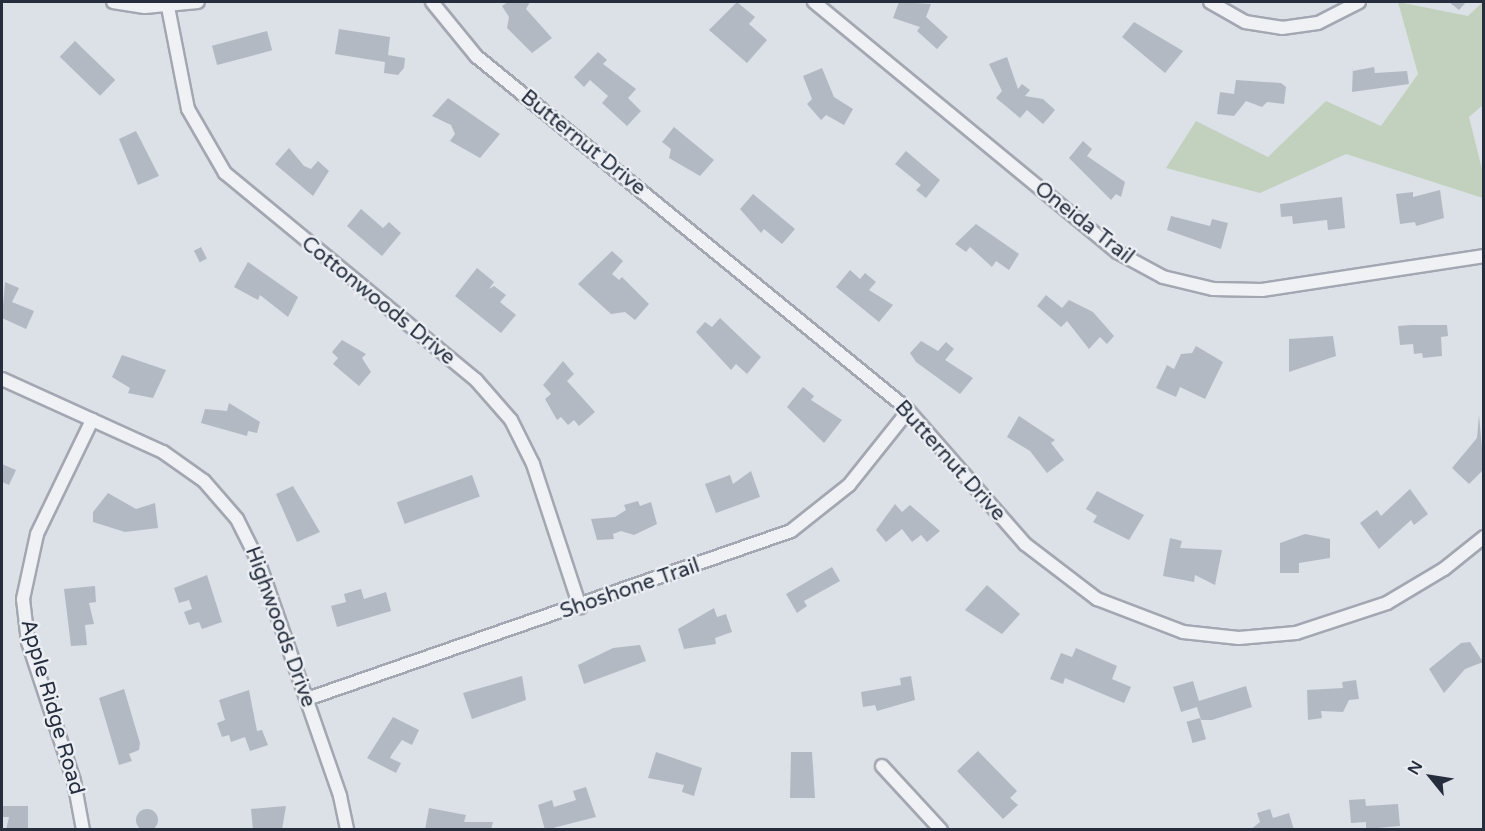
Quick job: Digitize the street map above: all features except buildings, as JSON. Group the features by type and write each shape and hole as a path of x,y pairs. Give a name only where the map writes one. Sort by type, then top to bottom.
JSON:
{"street":[{"path":"113,2 168,7 198,2"},
{"name":"Butternut Drive","path":"432,2 476,56 908,411 1048,565 1124,613 1183,632 1239,638 1324,627 1416,588 1484,537"},
{"name":"Oneida Trail","path":"814,2 1117,252 1163,277 1214,289 1262,290 1484,256"},
{"path":"1210,2 1245,22 1282,28 1318,23 1359,2"},
{"name":"Cottonwoods Drive","path":"168,7 189,109 225,173 476,380 511,420 534,464 580,606"},
{"name":"Highwoods Drive","path":"2,379 92,420 184,466 237,519 259,563 307,699 346,830"},
{"name":"Shoshone Trail","path":"307,699 791,531 849,485 908,411"},
{"name":"Apple Ridge Road","path":"83,830 74,781 28,642 23,599 37,534 92,420"},
{"path":"882,766 941,830"}],"green space":[{"path":"1398,2 1468,16 1483,2 1483,105 1469,117 1483,173 1483,198 1346,154 1260,193 1166,168 1196,121 1268,157 1326,101 1381,126 1418,74"}]}
